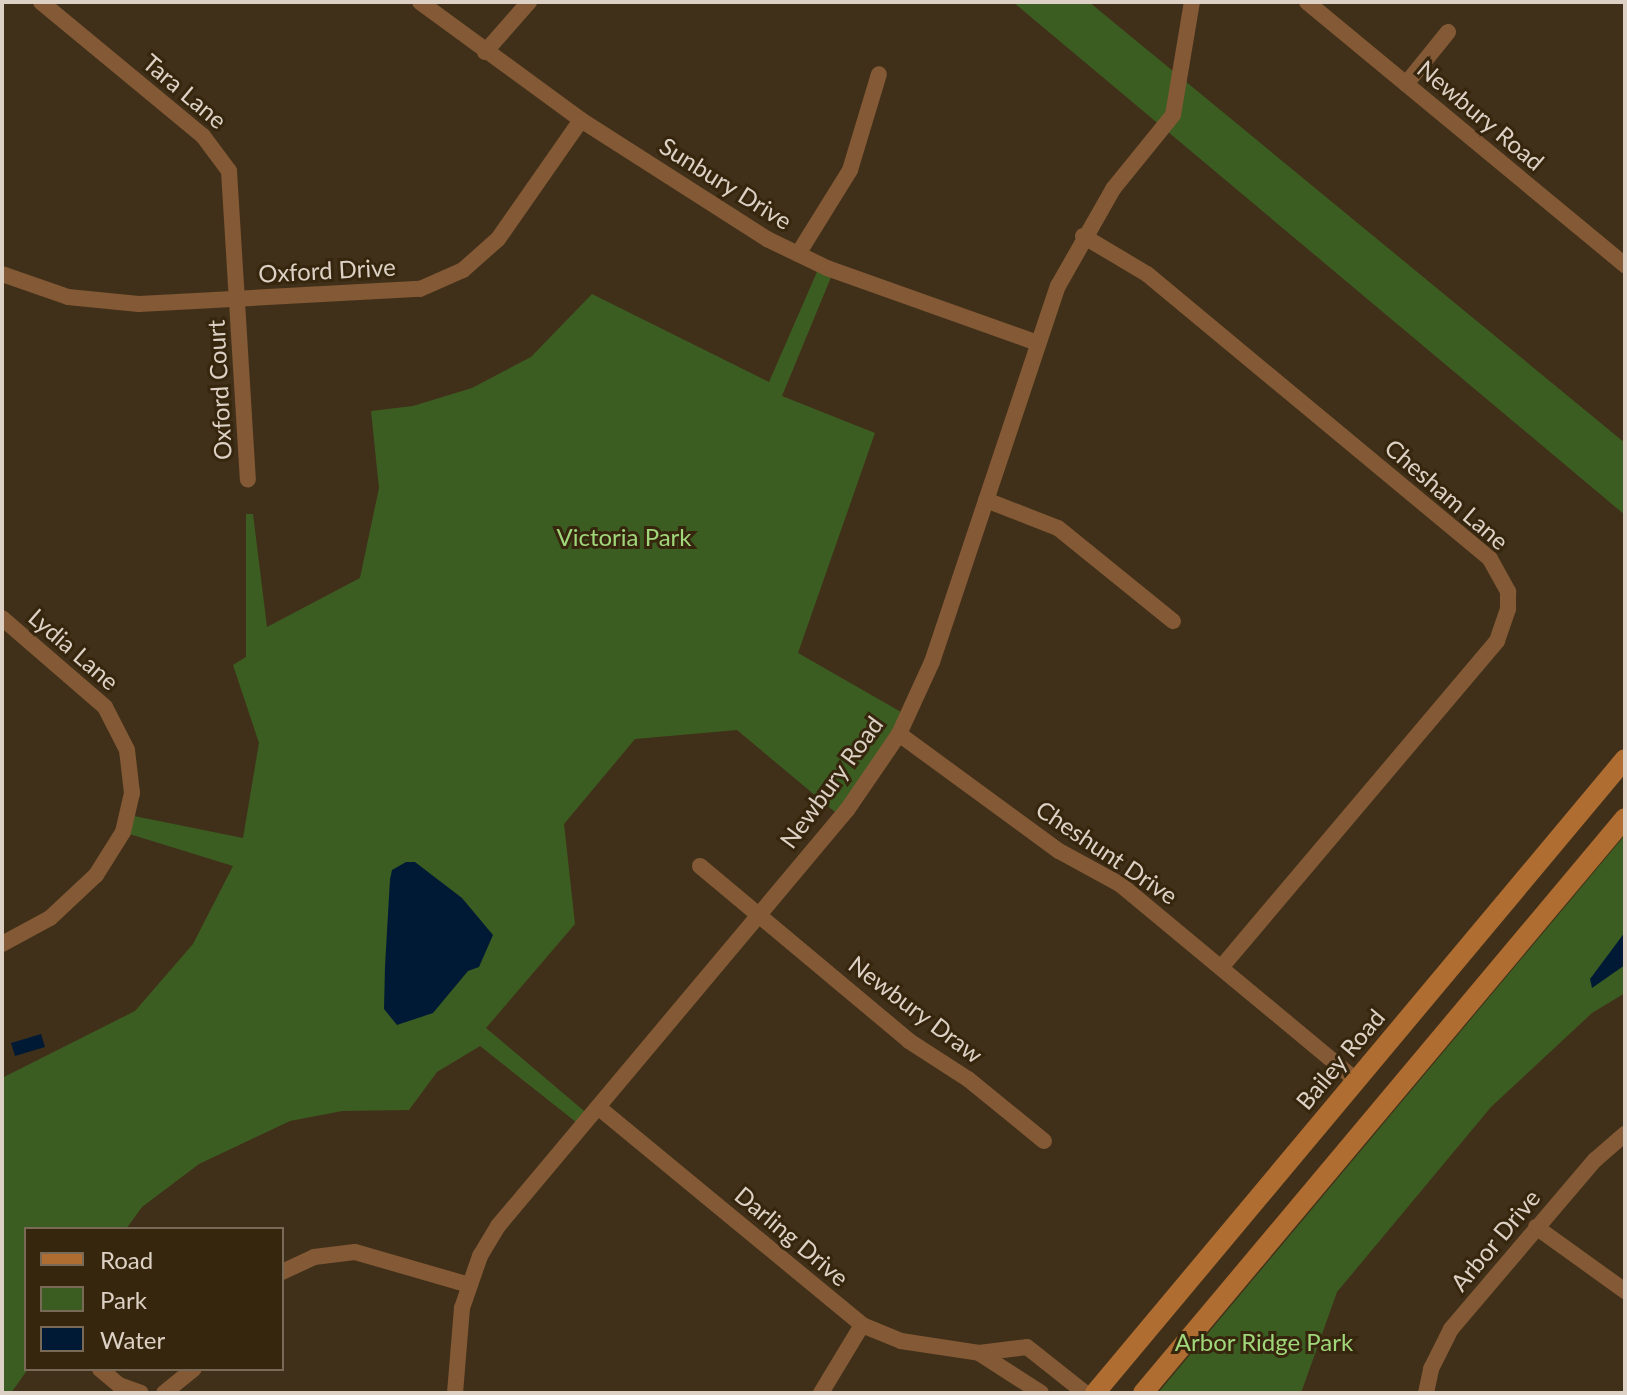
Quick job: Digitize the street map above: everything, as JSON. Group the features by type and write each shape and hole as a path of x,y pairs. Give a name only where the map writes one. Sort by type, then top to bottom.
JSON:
{"main road":[{"name":"Bailey Road","path":"1095,1393 1625,759"},
{"path":"1143,1393 1625,818"}],"street":[{"name":"Tara Lane","path":"41,2 219,151 233,192 238,299"},
{"name":"Sunbury Drive","path":"420,2 581,120 798,254 1038,343"},
{"path":"485,52 529,2"},
{"name":"Newbury Road","path":"455,1393 469,1285 498,1226 847,810 899,734 932,662 1038,343 1083,236 1173,115 1192,2"},
{"name":"Newbury Road","path":"1307,2 1625,265"},
{"path":"1406,84 1448,32"},
{"path":"798,254 850,170 879,74"},
{"name":"Oxford Drive","path":"2,274 41,290 101,302 396,293 420,289 463,270 498,239 581,120"},
{"name":"Chesham Lane","path":"1083,236 1147,274 1490,559 1508,592 1508,609 1497,641 1222,966"},
{"name":"Oxford Court","path":"238,299 248,479"},
{"path":"986,500 1058,528 1173,621"},
{"name":"Lydia Lane","path":"2,618 105,707 125,744 132,786 123,832 96,875 50,918 2,944"},
{"name":"Cheshunt Drive","path":"899,734 1059,851 1121,885 1356,1080"},
{"name":"Newbury Draw","path":"700,866 909,1041 968,1079 1044,1141"},
{"name":"Darling Drive","path":"598,1107 862,1325 901,1341 979,1353 1027,1347 1085,1393"},
{"name":"Arbor Drive","path":"1426,1393 1431,1369 1451,1329 1595,1160 1625,1134"},
{"path":"1536,1227 1625,1291"},
{"path":"284,1271 314,1257 355,1252 469,1285"},
{"path":"821,1393 862,1325"},
{"name":"Darling Drive","path":"979,1353 1041,1393"},
{"path":"103,1371 141,1393"},
{"path":"164,1393 192,1371"}],"green space":[{"path":"1013,2 1089,2 1625,443 1625,515"},
{"name":"Victoria Park","path":"820,265 834,270 782,396 875,433 798,653 908,716 841,817 737,730 635,739 564,824 575,924 486,1028 590,1116 581,1126 480,1046 437,1072 409,1110 342,1111 290,1121 199,1164 142,1207 127,1227 24,1227 24,1371 27,1371 11,1393 2,1393 2,1078 135,1011 193,944 233,866 123,832 129,815 243,838 259,743 233,665 246,657 246,514 253,514 267,627 360,578 379,488 371,411 413,406 472,388 531,357 592,294 769,382"},
{"name":"Arbor Ridge Park","path":"1625,835 1625,993 1592,1013 1491,1107 1337,1292 1301,1393 1158,1393"}],"water":[{"path":"406,862 415,862 462,898 493,935 479,967 468,971 433,1013 397,1025 384,1009 385,966 390,879 392,870"},
{"path":"1625,932 1625,965 1592,988 1590,979"},
{"path":"41,1034 45,1047 15,1056 11,1043"}]}
